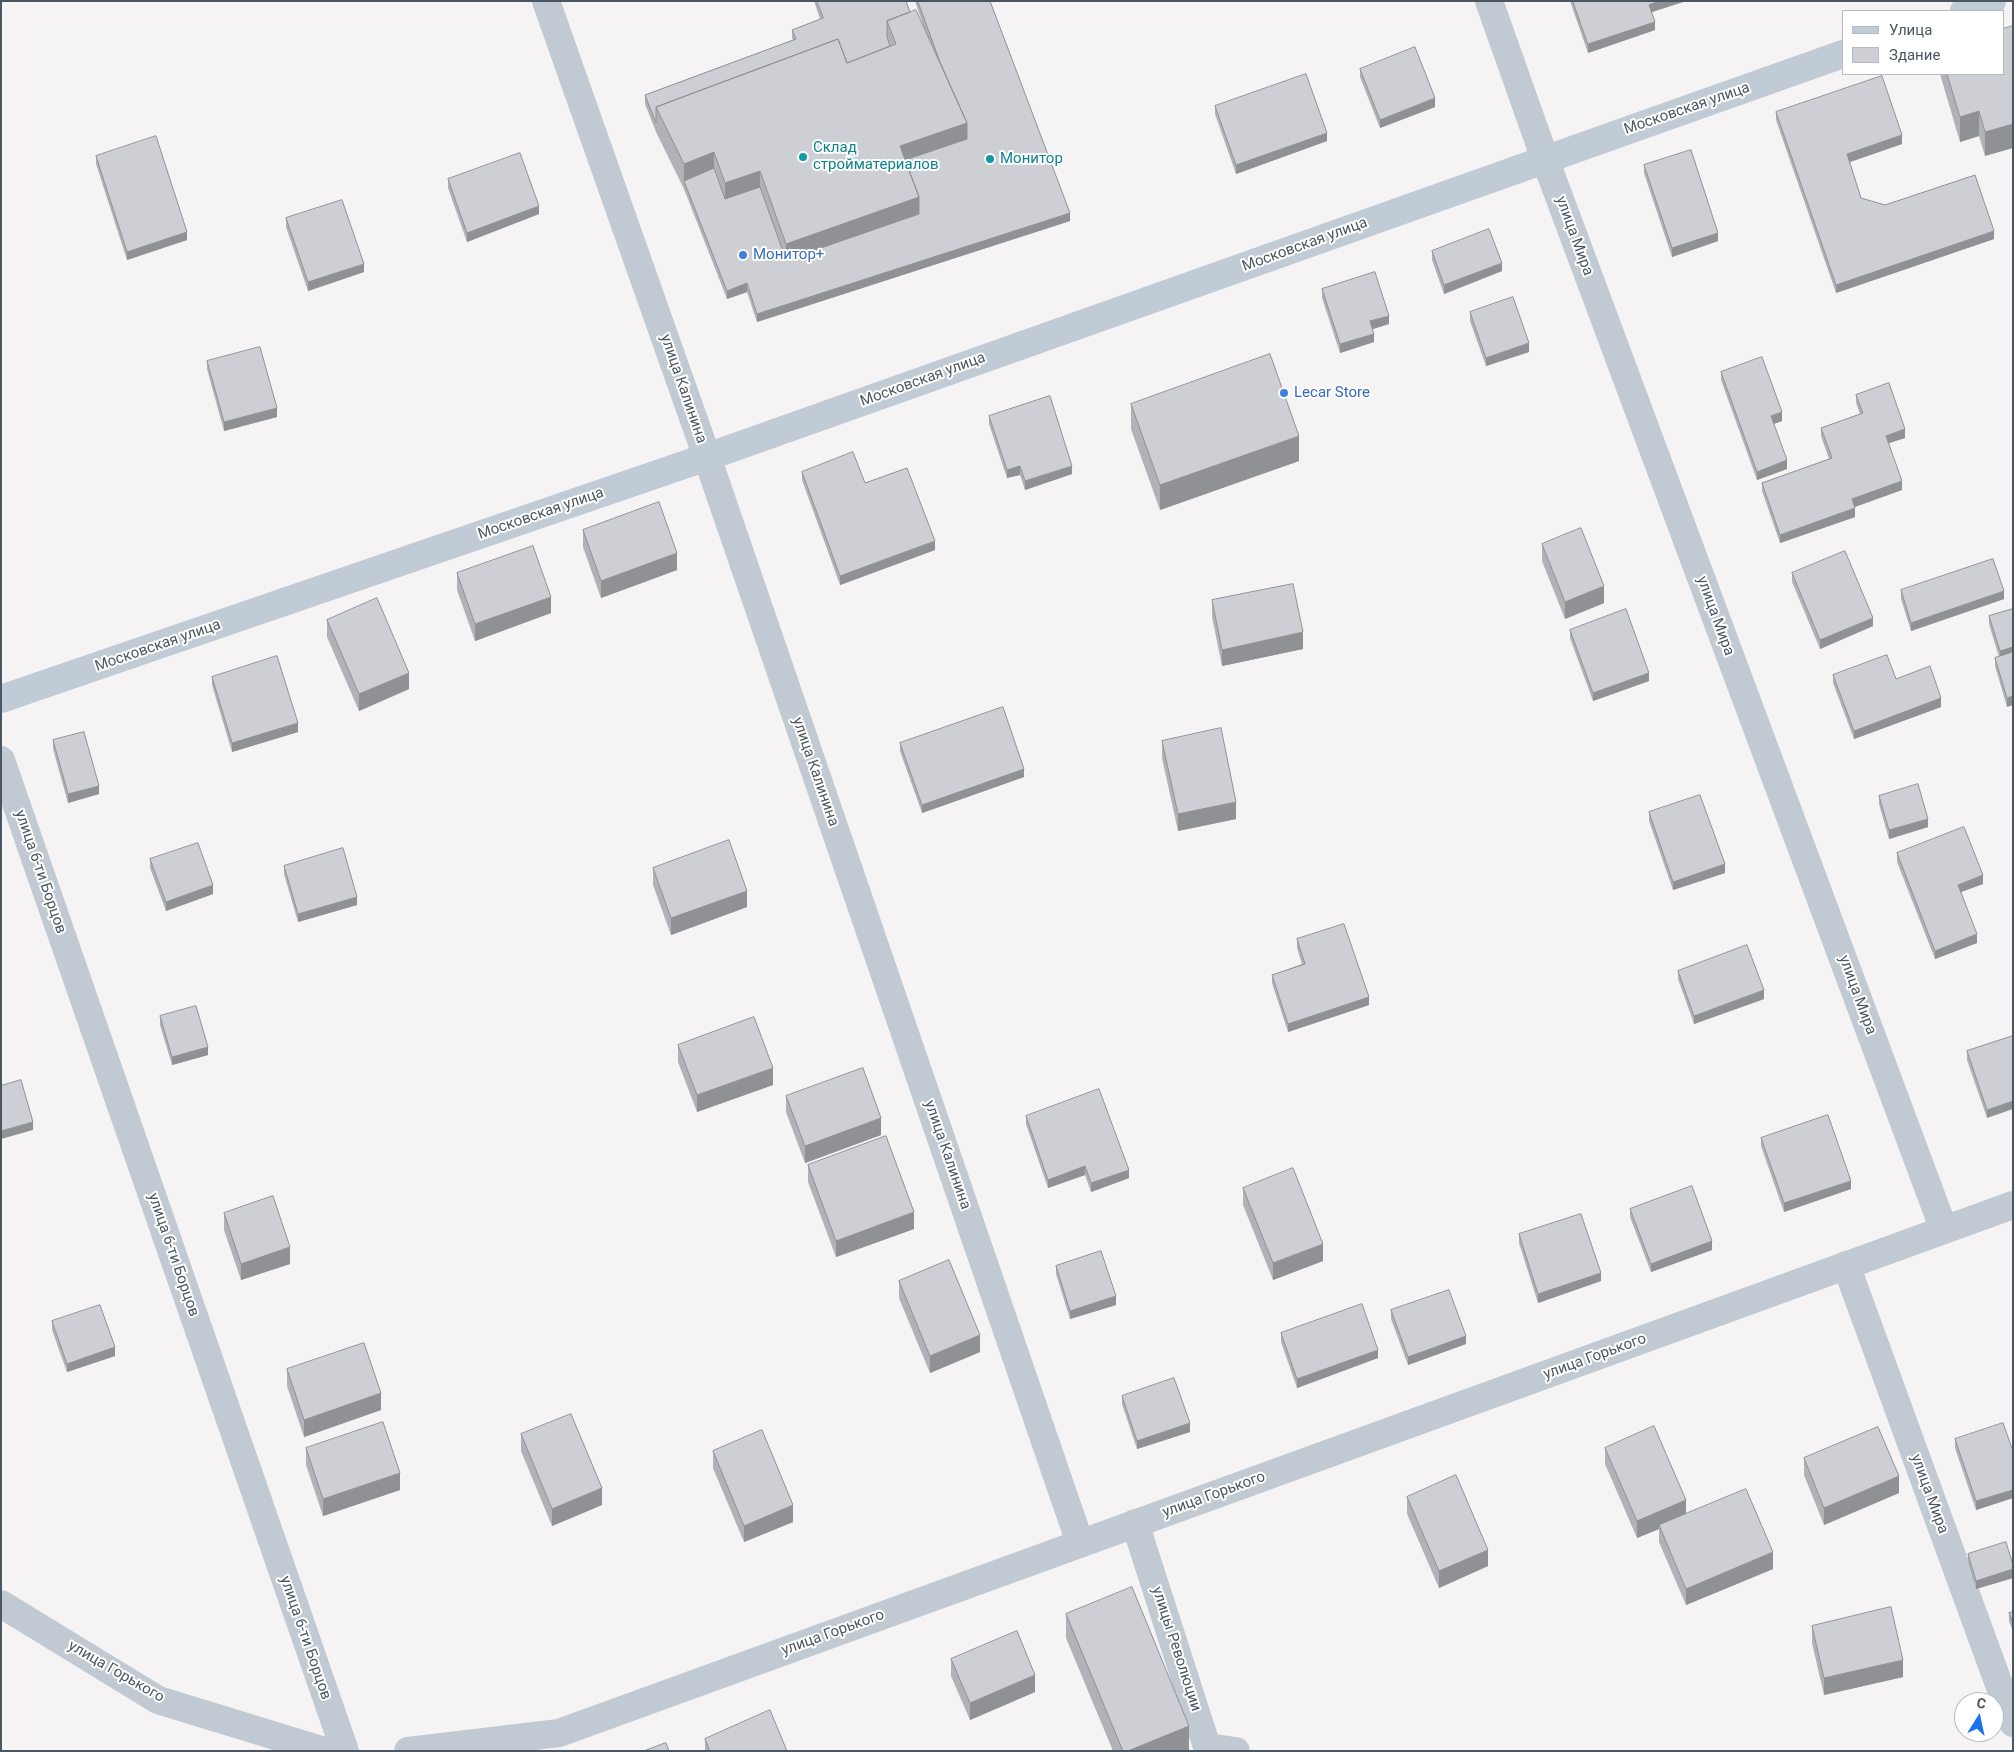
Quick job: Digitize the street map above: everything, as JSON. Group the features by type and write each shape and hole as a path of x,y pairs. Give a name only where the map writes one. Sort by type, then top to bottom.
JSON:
{"street":[{"name":"улица Калинина","path":"546,1 707,457 1080,1543"},
{"name":"улица Мира","path":"1489,1 1944,1230"},
{"path":"1967,10 1992,1"},
{"name":"Московская улица","path":"1,700 707,457 1842,54"},
{"name":"улица 6-ти Борцов","path":"1,760 344,1751"},
{"name":"улица Горького","path":"408,1751 559,1733 2013,1205"},
{"name":"улица Мира","path":"1846,1266 2013,1723"},
{"name":"улицы Революции","path":"1136,1524 1207,1747 1236,1751"},
{"name":"улица Горького","path":"1,1604 158,1700 324,1751"}],"building":[{"path":"817,1 906,1 910,12 887,21 887,37 890,46 847,63 838,39 656,107 656,123 645,95 796,39 792,30 823,18"},
{"name":"Монитор","path":"918,1 990,1 1070,213 757,314 747,283 727,291 684,181 714,168 725,199 760,187 786,260 919,214 919,197 905,160 967,139 967,123 940,62"},
{"path":"1573,1 1659,1 1649,5 1655,22 1588,44"},
{"name":"Склад стройматериалов","path":"916,10 967,123 900,146 919,197 786,244 760,171 725,183 714,152 684,164 656,107 838,39 847,63 896,44 887,21"},
{"path":"2013,26 2013,124 1985,132 1979,111 1960,117 1947,75 2004,75 2004,29"},
{"path":"1415,47 1435,98 1380,120 1360,69"},
{"path":"1306,74 1327,133 1236,165 1215,106"},
{"path":"1882,76 1902,135 1847,154 1861,198 1885,205 1975,175 1994,231 1836,285 1776,112"},
{"path":"156,136 187,232 127,252 96,156"},
{"path":"1691,150 1718,233 1672,248 1644,165"},
{"path":"520,153 539,206 467,233 448,179"},
{"path":"342,200 364,264 308,282 286,218"},
{"path":"1489,229 1502,263 1444,285 1432,251"},
{"path":"1375,272 1389,316 1370,321 1374,334 1340,344 1322,289"},
{"path":"1513,297 1529,343 1486,358 1470,312"},
{"path":"260,347 277,408 224,422 207,361"},
{"path":"1270,354 1299,436 1160,485 1131,404"},
{"path":"1762,357 1782,412 1771,416 1787,460 1757,472 1721,372"},
{"path":"1889,383 1905,429 1886,436 1902,481 1852,499 1855,508 1780,535 1762,483 1832,458 1821,428 1863,413 1856,395"},
{"path":"1050,396 1072,466 1025,481 1020,466 1007,470 989,416"},
{"path":"853,452 865,483 907,468 935,541 840,576 802,472"},
{"path":"659,502 677,553 601,581 583,530"},
{"path":"1581,528 1604,586 1565,602 1542,544"},
{"path":"533,546 551,597 475,624 457,573"},
{"path":"1845,551 1873,618 1820,640 1792,573"},
{"path":"1993,559 2004,591 1911,623 1901,590"},
{"path":"1293,584 1303,632 1222,650 1212,600"},
{"path":"377,598 409,673 359,694 327,620"},
{"path":"1626,609 1649,673 1593,693 1570,630"},
{"path":"2013,609 2013,647 2000,651 1989,616"},
{"path":"2013,652 2013,696 2007,698 1995,658"},
{"path":"1887,655 1896,679 1930,666 1941,698 1854,731 1833,675"},
{"path":"277,656 298,723 232,743 212,677"},
{"path":"1003,707 1024,769 922,805 900,743"},
{"path":"1221,728 1236,802 1178,814 1162,741"},
{"path":"84,732 99,786 68,794 53,740"},
{"path":"1918,784 1928,819 1889,830 1879,796"},
{"path":"1700,795 1725,864 1673,882 1649,812"},
{"path":"1964,827 1983,875 1958,885 1977,934 1935,951 1897,853"},
{"path":"729,840 747,891 671,918 653,868"},
{"path":"198,843 213,885 166,902 150,859"},
{"path":"343,848 357,897 298,914 284,866"},
{"path":"1344,924 1369,997 1288,1024 1272,975 1305,964 1297,939"},
{"path":"1747,945 1764,990 1694,1016 1678,971"},
{"path":"196,1006 208,1047 172,1057 160,1016"},
{"path":"754,1017 773,1068 697,1095 678,1045"},
{"path":"2013,1036 2013,1101 1987,1110 1967,1051"},
{"path":"863,1068 881,1118 805,1146 786,1096"},
{"path":"21,1080 33,1122 1,1131 1,1086"},
{"path":"1099,1089 1129,1170 1091,1183 1085,1166 1048,1180 1026,1116"},
{"path":"1828,1115 1851,1181 1784,1203 1761,1138"},
{"path":"886,1136 914,1212 836,1241 808,1165"},
{"path":"1293,1168 1323,1244 1273,1263 1243,1188"},
{"path":"1692,1186 1712,1241 1651,1264 1630,1209"},
{"path":"273,1196 290,1247 241,1264 224,1213"},
{"path":"1581,1214 1601,1273 1538,1294 1519,1234"},
{"path":"1101,1251 1116,1296 1070,1311 1056,1266"},
{"path":"949,1260 980,1335 930,1356 899,1281"},
{"path":"1449,1290 1466,1336 1408,1357 1391,1310"},
{"path":"1362,1304 1378,1350 1297,1379 1281,1333"},
{"path":"100,1305 115,1347 67,1364 52,1321"},
{"path":"364,1343 381,1393 304,1420 287,1369"},
{"path":"1174,1378 1190,1423 1137,1441 1122,1396"},
{"path":"571,1414 602,1488 552,1509 521,1434"},
{"path":"383,1422 400,1473 323,1499 306,1448"},
{"path":"2003,1423 2013,1451 2013,1490 1976,1501 1955,1439"},
{"path":"1654,1426 1686,1500 1637,1521 1605,1448"},
{"path":"1878,1427 1899,1476 1824,1508 1804,1458"},
{"path":"762,1430 793,1505 744,1526 713,1451"},
{"path":"1456,1475 1488,1550 1439,1571 1407,1497"},
{"path":"1746,1489 1773,1552 1686,1589 1659,1525"},
{"path":"2006,1542 2013,1569 1976,1581 1968,1554"},
{"path":"1132,1587 1189,1726 1128,1751 1123,1751 1066,1614"},
{"path":"1891,1607 1903,1660 1824,1678 1812,1626"},
{"path":"2013,1612 2013,1623 2009,1613"},
{"path":"1017,1631 1035,1675 970,1703 951,1659"},
{"path":"770,1710 787,1751 710,1751 705,1739"},
{"path":"666,1743 669,1751 644,1751"}],"place":[{"name":"Склад стройматериалов","path":"803,157"},
{"name":"Монитор","path":"990,159"},
{"name":"Монитор+","path":"743,255"},
{"name":"Lecar Store","path":"1284,393"}]}
